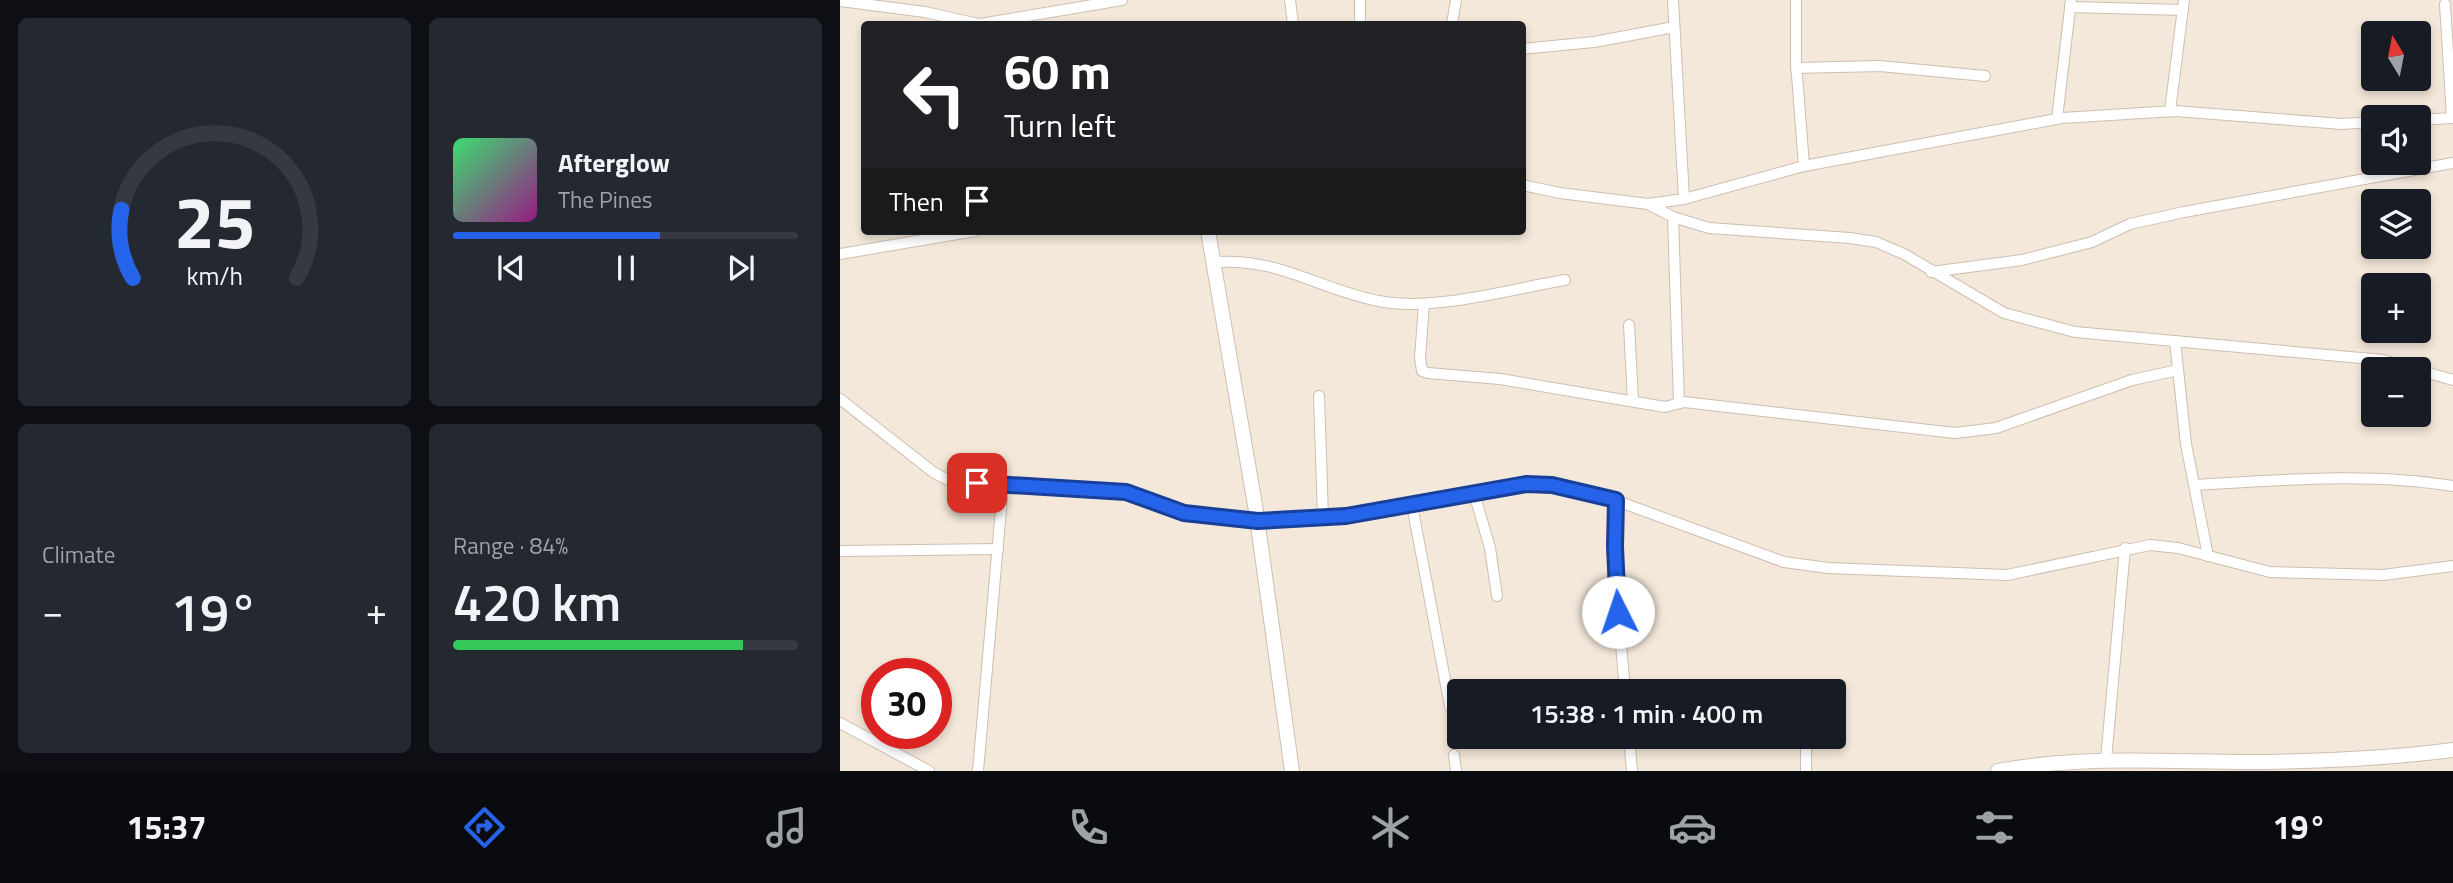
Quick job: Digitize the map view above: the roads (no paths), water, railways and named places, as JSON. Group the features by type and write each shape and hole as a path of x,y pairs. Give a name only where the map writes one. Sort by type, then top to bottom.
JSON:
{"street":[{"path":"1290,0 1293,21"},
{"path":"1360,0 1360,21"},
{"path":"1452,21 1456,0"},
{"path":"1673,0 1685,199"},
{"path":"1796,0 1796,68 1804,166"},
{"path":"840,1 925,6 956,21"},
{"path":"997,21 1116,1"},
{"path":"2057,119 2071,3 2183,5 2171,111"},
{"path":"2431,119 2453,118 2445,4"},
{"path":"1526,49 1594,42 1674,27"},
{"path":"1796,68 1880,66 1985,76"},
{"path":"1526,186 1648,204 1685,199 1804,166 2057,119 2171,111 2342,124 2361,123"},
{"path":"1931,272 2036,258 2092,242 2130,225 2184,212 2453,163"},
{"path":"1648,204 1673,217 1709,228 1877,242 2015,318 2075,332 2361,358"},
{"path":"1673,217 1679,403"},
{"path":"840,254 934,235"},
{"path":"1209,235 1258,521 1292,771"},
{"path":"1214,262 1242,260 1265,264 1371,299 1424,304 1565,279"},
{"path":"1424,304 1420,358 1422,371 1428,373 1500,379 1665,407 1679,403 1967,434 2016,422 2132,380 2178,370"},
{"path":"1629,325 1633,401"},
{"path":"2175,341 2186,443 2208,556"},
{"path":"2431,374 2453,380"},
{"path":"1319,396 1323,517"},
{"path":"840,399 933,472 950,481 1126,492 1184,513 1258,521 1323,517 1539,485 1598,494 1783,562 1828,568 2007,575 2050,568 2125,548 2150,545 2270,572 2383,575 2453,566"},
{"path":"2195,485 2305,479 2424,481 2453,486"},
{"path":"978,771 1003,486"},
{"path":"1474,493 1490,548 1497,596"},
{"path":"1616,500 1616,585 1624,679"},
{"path":"1412,505 1447,690"},
{"path":"2106,760 2125,548"},
{"path":"840,551 998,549"},
{"path":"840,723 929,771"},
{"path":"1630,749 1632,771"},
{"path":"1806,749 1806,771"},
{"path":"1998,771 2106,760 2265,762 2399,757 2453,750"},
{"path":"1454,755 1455,771"}]}
